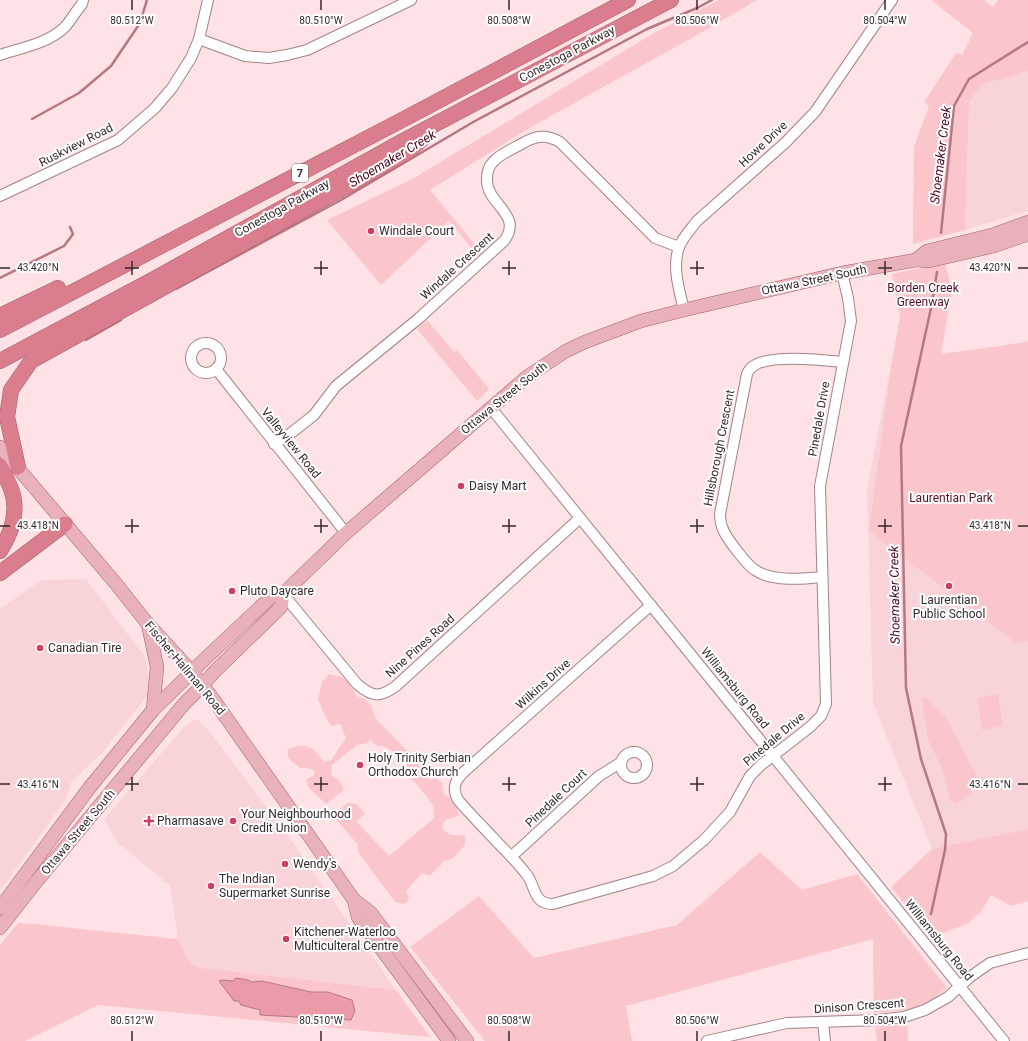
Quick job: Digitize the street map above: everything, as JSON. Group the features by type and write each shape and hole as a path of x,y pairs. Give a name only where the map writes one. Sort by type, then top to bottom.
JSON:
{"highway":[{"name":"Conestoga Parkway","path":"0,330 628,0"},
{"name":"Conestoga Parkway","path":"0,361 154,279 447,118 671,0"},
{"path":"18,467 7,417 11,390 31,361 406,153 447,118"},
{"path":"0,316 106,266 131,261"},
{"path":"0,366 14,354"},
{"path":"0,466 11,489 14,507 14,519 11,530 0,551"},
{"path":"0,573 68,528"}],"main road":[{"path":"916,260 927,251 992,235 1028,222"},
{"path":"916,260 929,261 994,246 1028,234"},
{"name":"Ottawa Street South","path":"0,908 90,787 153,710 207,656 272,596 283,594 346,533 528,376 566,351 614,330 641,321 842,273 916,260"},
{"name":"Fischer-Hallman Road","path":"0,447 117,585 147,623 192,672 211,696 354,900 370,912 467,1041"},
{"name":"Ottawa Street South","path":"0,928 104,799 184,704 215,671 281,607 283,594"},
{"path":"147,623 157,667 153,710"},
{"name":"Fischer-Hallman Road","path":"354,900 358,917 449,1041"}],"street":[{"path":"0,55 39,42 54,35 65,27 82,4 83,0"},
{"name":"Ruskview Road","path":"0,196 118,140 155,108 172,88 191,58 199,39 208,0"},
{"path":"199,39 245,56 269,58 288,55 307,50 411,0"},
{"name":"Howe Drive","path":"684,310 676,262 679,247 686,235 697,221 785,143 815,112 892,0"},
{"name":"Windale Crescent","path":"274,444 286,437 314,415 336,386 418,319 504,241 508,236 510,225 509,218 492,196 487,183 487,173 494,161 534,138 546,137 560,142 655,238 679,247"},
{"name":"Pinedale Drive","path":"455,784 455,796 512,856 530,879 536,896 546,904 553,904 653,876 673,866 714,831 730,812 750,776 761,765 810,727 821,716 826,704 820,486 842,362 851,321 848,298 842,273"},
{"name":"Hillsborough Crescent","path":"822,577 771,577 754,570 724,534 720,523 720,514 747,374 750,368 757,364 783,358 842,362"},
{"name":"Valleyview Road","path":"216,369 346,533"},
{"name":"Williamsburg Road","path":"491,408 1004,1041"},
{"name":"Nine Pines Road","path":"283,594 357,684 364,690 373,694 380,694 387,692 396,686 580,518"},
{"name":"Wilkins Drive","path":"455,784 458,778 466,770 651,605"},
{"name":"Pinedale Court","path":"512,856 600,776 620,763"},
{"name":"Dinison Crescent","path":"707,1041 787,1023 878,1020 904,1017 924,1010 948,997 981,968 990,963 1028,953"},
{"path":"823,1022 825,1041"}],"shaded area":[{"path":"1028,71 1028,211 965,230 969,103 981,85"},
{"name":"Laurentian Public School","path":"1028,341 1028,829 932,849 873,703 867,489 892,360 960,353"},
{"path":"86,579 145,657 148,672 149,694 102,753 71,782 66,799 0,891 0,609 41,580"},
{"path":"193,720 198,720 209,731 276,819 396,990 201,968 190,965 177,939 170,886 117,842 104,819 184,727"},
{"path":"236,978 252,982 262,981 311,992 328,992 352,1000 355,1011 351,1020 260,1015 260,1010 241,1005 239,1001 234,1001 219,981 233,981"}],"green space":[{"path":"719,0 757,0 531,127 430,190 482,253 478,256 449,221 381,285 327,220 414,178 652,34"},
{"path":"931,0 984,0 993,7 998,0 1028,0 1028,71 981,85 969,103 965,230 913,244 914,147 929,106 924,102 956,53 962,55 973,33"},
{"name":"Laurentian Park","path":"945,263 952,290 941,354 1028,342 1028,641 1016,643 869,531 892,360 900,317 892,274"},
{"path":"427,320 454,352 457,350 489,389 477,401 417,329"},
{"path":"329,674 341,677 348,682 357,696 366,700 371,706 376,719 405,749 431,780 436,778 442,783 444,794 453,800 457,809 459,816 445,820 442,828 447,833 452,835 465,835 465,845 452,859 444,861 430,876 422,873 406,891 409,899 405,904 395,902 358,852 358,845 335,818 339,810 348,803 356,804 365,814 356,821 389,856 434,818 433,806 410,777 411,771 399,755 381,745 379,747 373,743 371,739 368,743 357,745 332,765 331,775 339,780 344,790 326,804 308,787 306,779 314,776 314,770 300,768 288,758 288,749 305,746 316,752 324,762 331,760 346,738 340,724 332,726 318,700 322,682"},
{"path":"998,694 1003,726 982,730 977,698"},
{"path":"926,697 945,716 978,778 970,794 956,804 950,800 943,770 928,740 922,700"},
{"path":"1028,829 1028,901 1011,906 991,895 980,913 969,923 932,937 891,887 932,849"},
{"path":"760,852 802,890 857,874 947,988 933,999 913,1009 874,1013 873,939 626,1006 632,1041 485,1041 410,947 479,896 534,958 677,925"},
{"path":"18,923 177,939 190,964 201,968 396,990 430,1037 98,1005 25,1041 0,1041 0,945"},
{"path":"907,1024 908,1041 877,1041 875,1027"}],"waterway":[{"path":"32,119 79,93 111,66 140,23 147,0"},
{"name":"Shoemaker Creek","path":"176,289 341,200 475,121 647,29 712,0"},
{"name":"Shoemaker Creek","path":"941,233 954,106 969,79 1028,42"},
{"path":"0,278 64,246 73,234 70,227"},
{"name":"Shoemaker Creek","path":"931,914 945,850 946,834 921,759 906,688 901,446 931,308 937,272"},
{"name":"Shoemaker Creek","path":"86,340 121,320"}],"place":[{"name":"Windale Court","path":"371,231"},
{"name":"Daisy Mart","path":"461,486"},
{"name":"Laurentian Public School","path":"949,586"},
{"name":"Pluto Daycare","path":"232,591"},
{"name":"Canadian Tire","path":"40,648"},
{"name":"Holy Trinity Serbian Orthodox Church","path":"360,765"},
{"name":"Pharmasave","path":"149,821"},
{"name":"Your Neighbourhood Credit Union","path":"233,821"},
{"name":"Wendy's","path":"285,864"},
{"name":"The Indian Supermarket Sunrise","path":"211,886"},
{"name":"Kitchener-Waterloo Multiculteral Centre","path":"286,939"}],"park label":[{"name":"Borden Creek Greenway","path":"923,295"}]}
